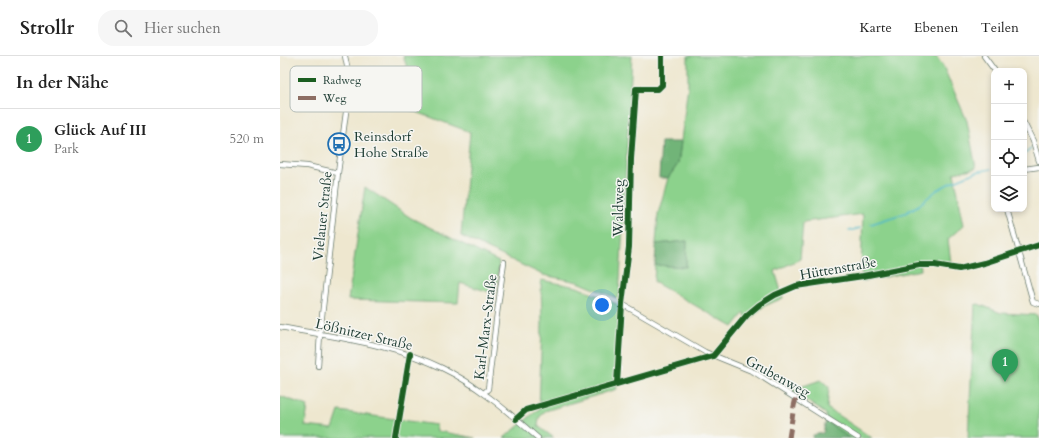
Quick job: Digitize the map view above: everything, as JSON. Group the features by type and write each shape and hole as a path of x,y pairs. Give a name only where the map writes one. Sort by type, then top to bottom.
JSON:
{"street":[{"name":"Vielauer Straße","path":"345,56 347,66"},
{"name":"Waldweg","path":"617,383 622,304 629,247 631,159 636,89 658,89 662,85 662,56"},
{"path":"984,56 993,68"},
{"name":"Vielauer Straße","path":"318,366 320,334 346,112"},
{"path":"1027,129 1033,141 1039,161"},
{"path":"280,164 307,166 338,173"},
{"path":"1027,169 1039,167"},
{"path":"1008,212 1033,302 1039,304"},
{"name":"Hüttenstraße","path":"713,356 747,315 775,295 796,286 863,276 919,265 935,265 959,269 984,263 1039,245"},
{"name":"Karl-Marx-Straße","path":"484,393 488,389 504,262"},
{"name":"Grubenweg","path":"622,304 713,356 754,372 858,438"},
{"name":"Lößnitzer Straße","path":"280,327 320,334 414,356 448,371 484,393 538,438"},
{"path":"516,419 526,410 713,356"}],"green space":[{"path":"403,56 632,56 619,299 578,282 543,275 461,236 470,132 417,112 422,112 422,66 407,66"},
{"path":"688,56 936,56 943,66 967,121 976,168 954,173 964,225 948,239 951,263 920,262 921,270 863,281 861,272 863,214 803,222 800,259 775,271 783,298 764,306 748,321 744,313 733,327 654,282 655,265 686,267 687,241 656,244 658,214 668,178 678,164 688,85"},
{"path":"661,142 681,142 678,164 668,178 659,178"},
{"path":"365,187 411,218 499,262 496,294 460,283 458,303 348,300"},
{"path":"687,241 686,267 655,265 656,244"},
{"path":"541,280 577,287 619,305 615,378 617,389 545,411 539,418 538,426 554,438 504,438 539,409 542,325"},
{"path":"978,304 1001,313 1037,315 1039,326 1039,438 968,438 975,305"},
{"path":"821,380 829,387 827,408 872,438 849,438 826,421 826,414 791,390"},
{"path":"280,396 308,406 305,426 333,429 339,411 436,425 437,431 475,438 280,438"},
{"path":"826,421 849,438 812,438 813,435 823,433"}],"waterway":[{"path":"1027,152 1031,149"},
{"path":"871,224 905,213 919,205 937,190 952,182 976,172 991,169"},
{"path":"849,231 860,228"}],"marked path":[{"path":"789,438 796,398"}],"cycle path":[{"path":"617,383 622,304 629,247 631,159 636,89 658,89 662,85 662,56"},
{"path":"516,419 526,410 713,356 747,315 775,295 796,286 863,276 919,265 935,265 959,269 984,263 1039,245"},
{"path":"396,438 410,354"}],"place":[{"name":"Reinsdorf Hohe Straße","path":"339,144"},
{"name":"Glück Auf III","path":"1005,382"}]}
